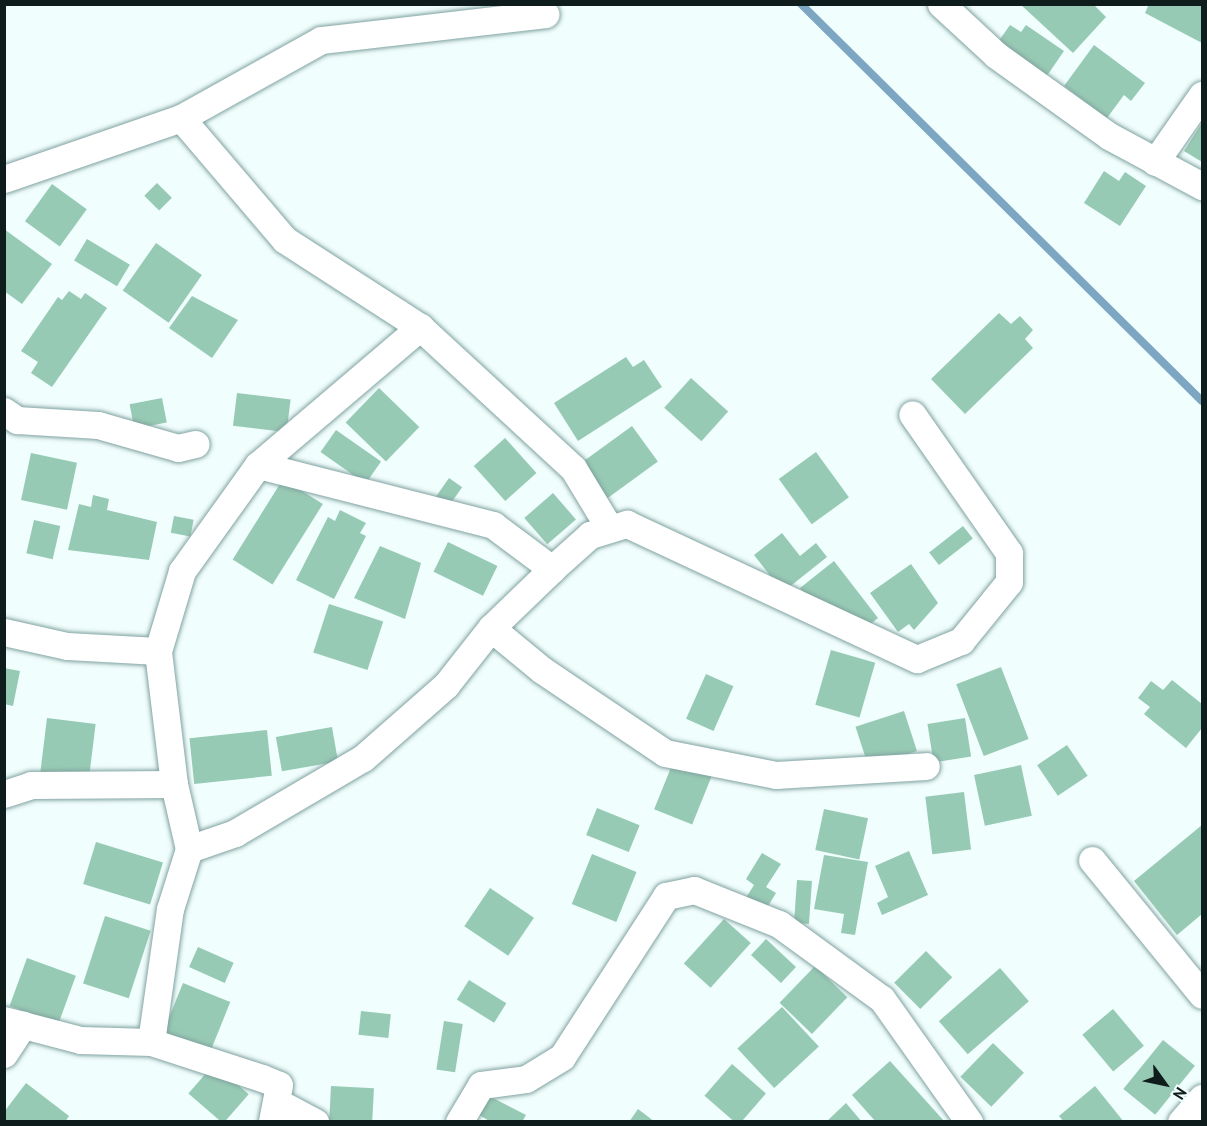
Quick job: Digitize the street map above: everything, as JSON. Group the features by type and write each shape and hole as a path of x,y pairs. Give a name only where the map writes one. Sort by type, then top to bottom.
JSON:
{"street":[{"path":"941,4 996,56 1155,162 1203,186"},
{"path":"4,179 181,118 321,40 546,14"},
{"path":"1155,162 1203,95"},
{"path":"181,118 285,240 420,327 573,468 610,529"},
{"path":"151,1042 170,909 189,849 174,784 158,651 182,571 258,465 420,327"},
{"path":"4,411 17,420 98,425 178,448 196,444"},
{"path":"189,849 235,833 363,758 446,685 490,628 590,535 627,524 917,659 961,641 1009,582 1009,553 912,414"},
{"path":"258,465 493,525 552,569"},
{"path":"490,628 542,670 665,753 776,775 926,766"},
{"path":"4,632 67,646 158,651"},
{"path":"4,794 30,786 174,784"},
{"path":"1092,860 1203,995"},
{"path":"459,1122 481,1085 526,1079 562,1057 666,896 694,890 779,924 882,999 969,1122"},
{"path":"4,1054 14,1023 80,1040 151,1042 279,1085 276,1112 315,1122"},
{"path":"1181,1122 1203,1098"}],"building":[{"path":"1020,4 1093,4 1106,17 1073,53"},
{"path":"1149,4 1202,4 1202,43 1145,13"},
{"path":"1010,25 1021,32 1026,25 1064,51 1042,83 998,42"},
{"path":"1094,45 1145,83 1131,101 1124,95 1107,118 1064,86"},
{"path":"1202,123 1202,162 1184,151"},
{"path":"1104,171 1119,181 1125,172 1146,186 1120,226 1084,203"},
{"path":"157,183 172,198 159,211 144,196"},
{"path":"52,184 87,209 60,246 25,221"},
{"path":"4,229 52,264 22,304 4,291"},
{"path":"87,239 130,265 117,286 74,260"},
{"path":"156,243 202,275 169,323 123,291"},
{"path":"69,291 81,299 85,293 107,308 52,387 31,373 38,362 21,351 58,297 62,300"},
{"path":"192,296 238,320 212,358 169,328"},
{"path":"999,313 1011,324 1020,316 1033,330 1025,339 1033,348 965,414 931,379"},
{"path":"626,357 633,367 644,360 662,387 578,441 554,403"},
{"path":"691,378 728,411 701,441 664,408"},
{"path":"379,388 419,427 386,461 346,423"},
{"path":"237,393 291,400 287,432 233,426"},
{"path":"162,398 167,423 134,429 130,404"},
{"path":"632,426 658,462 608,498 582,462"},
{"path":"336,430 381,462 366,484 321,452"},
{"path":"505,438 536,473 505,501 474,466"},
{"path":"816,452 849,497 812,524 779,479"},
{"path":"31,453 77,463 67,510 21,500"},
{"path":"449,478 462,487 448,508 435,498"},
{"path":"283,479 323,504 273,584 233,560"},
{"path":"553,493 576,519 547,544 524,518"},
{"path":"93,495 109,499 107,510 157,522 149,560 68,550 79,504 91,507"},
{"path":"340,510 366,523 360,533 366,536 334,599 296,580 328,517 335,521"},
{"path":"174,516 194,520 190,537 171,533"},
{"path":"34,520 60,526 53,559 26,553"},
{"path":"963,526 973,539 939,565 929,552"},
{"path":"782,533 800,556 816,543 827,557 783,592 754,555"},
{"path":"448,542 497,566 483,596 434,572"},
{"path":"380,546 421,563 405,619 354,598"},
{"path":"834,561 878,618 863,630 820,614 800,588"},
{"path":"911,564 938,603 914,630 909,624 898,632 870,593"},
{"path":"329,604 383,622 367,670 313,653"},
{"path":"831,650 875,663 860,717 815,705"},
{"path":"1001,667 1029,739 984,756 956,684"},
{"path":"4,668 20,671 13,706 4,704"},
{"path":"706,674 733,686 713,731 686,719"},
{"path":"1172,680 1202,704 1202,728 1186,748 1144,714 1150,707 1138,698 1151,681 1163,690"},
{"path":"904,711 917,751 868,767 855,727"},
{"path":"47,718 96,724 89,779 40,773"},
{"path":"965,718 971,757 934,762 927,724"},
{"path":"332,727 338,761 282,771 276,737"},
{"path":"267,730 272,776 194,784 189,738"},
{"path":"1067,745 1088,776 1058,796 1037,765"},
{"path":"674,760 712,775 692,824 654,809"},
{"path":"1021,765 1032,816 985,826 974,775"},
{"path":"964,792 971,850 932,854 925,797"},
{"path":"597,808 640,825 629,852 586,835"},
{"path":"824,809 868,818 859,859 815,850"},
{"path":"1202,825 1202,914 1177,935 1134,881"},
{"path":"96,842 163,862 150,905 83,884"},
{"path":"909,851 928,895 882,915 877,903 888,897 875,866"},
{"path":"762,853 781,864 766,887 776,893 765,911 745,899 754,885 746,879"},
{"path":"592,854 637,872 616,922 572,904"},
{"path":"824,855 868,862 855,935 841,933 844,914 814,909"},
{"path":"797,880 812,881 809,924 794,923"},
{"path":"490,888 534,918 508,956 464,926"},
{"path":"105,916 151,931 129,998 83,984"},
{"path":"724,919 751,943 711,988 684,964"},
{"path":"766,939 796,967 781,983 751,955"},
{"path":"198,947 234,963 225,983 189,967"},
{"path":"926,951 952,977 920,1009 894,983"},
{"path":"27,958 76,976 58,1024 10,1006"},
{"path":"815,966 847,997 812,1034 780,1003"},
{"path":"1000,968 1029,1001 968,1054 939,1021"},
{"path":"469,980 506,1003 494,1023 457,1000"},
{"path":"183,983 230,1002 209,1054 162,1035"},
{"path":"782,1007 819,1046 774,1088 737,1049"},
{"path":"1113,1009 1144,1046 1113,1071 1082,1035"},
{"path":"361,1011 391,1014 388,1038 358,1035"},
{"path":"444,1021 463,1024 455,1072 436,1069"},
{"path":"1163,1040 1195,1066 1155,1115 1123,1089"},
{"path":"993,1043 1024,1073 991,1107 960,1077"},
{"path":"890,1061 945,1122 876,1122 852,1095"},
{"path":"214,1064 249,1094 225,1122 221,1122 188,1093"},
{"path":"732,1064 766,1094 741,1122 735,1122 704,1096"},
{"path":"26,1083 69,1116 65,1122 4,1122 4,1112"},
{"path":"331,1086 374,1088 372,1122 329,1122"},
{"path":"1095,1086 1124,1122 1064,1122 1059,1116"},
{"path":"489,1096 526,1115 522,1122 491,1122 479,1115"},
{"path":"846,1103 862,1122 826,1122"},
{"path":"638,1109 655,1122 629,1122"}],"waterway":[{"path":"801,4 1202,401"}]}
